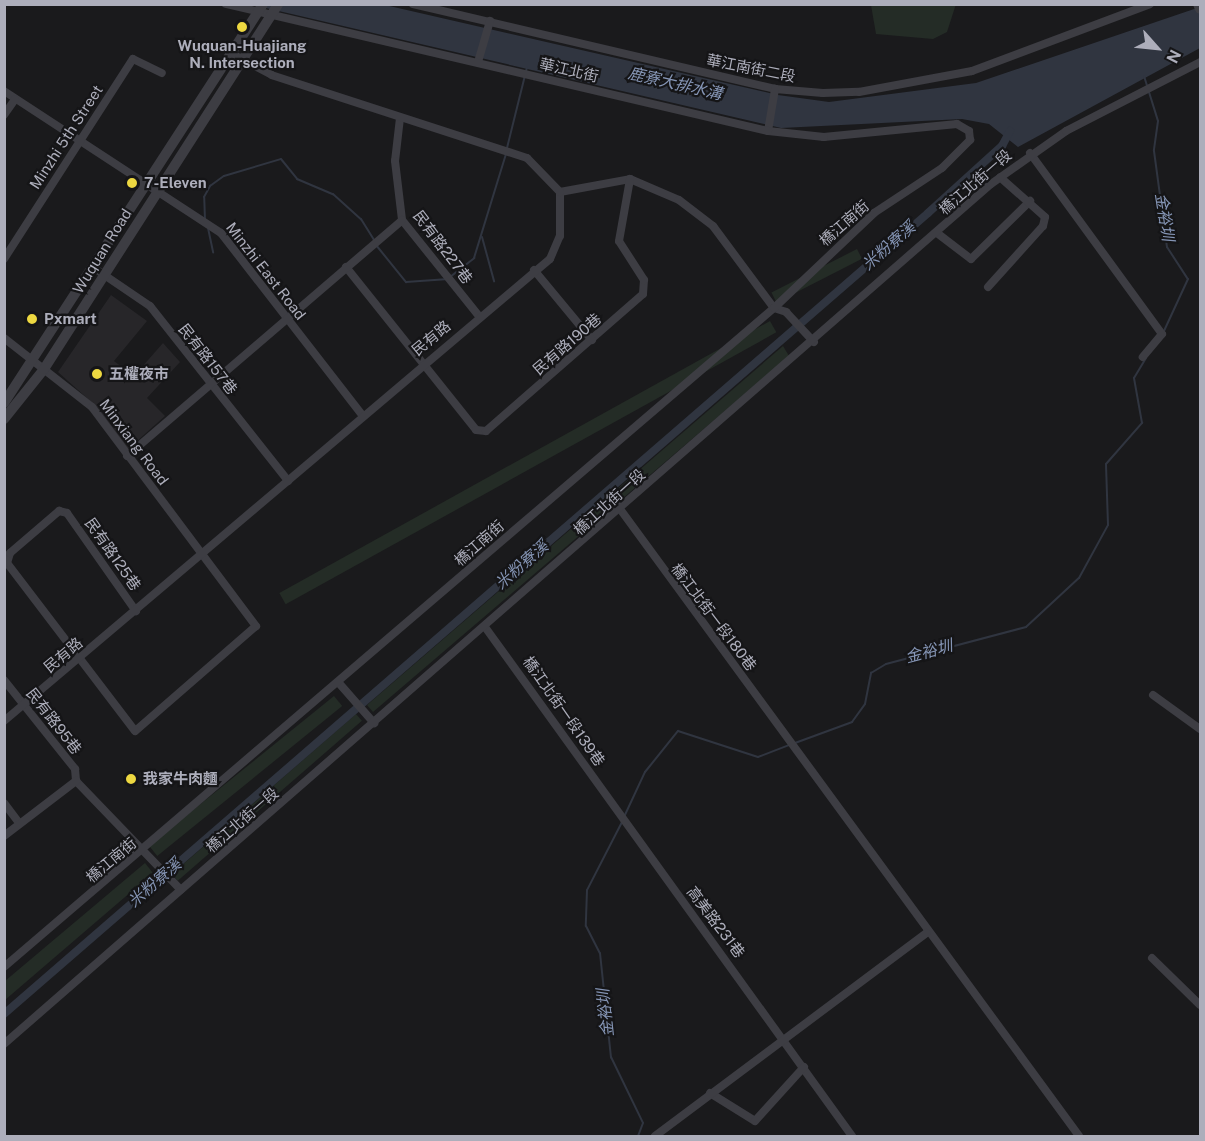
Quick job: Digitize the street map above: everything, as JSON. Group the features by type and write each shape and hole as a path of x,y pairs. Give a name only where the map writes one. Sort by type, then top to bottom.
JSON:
{"street":[{"name":"華江北街","path":"226,4 274,10 769,129 824,137 957,123 969,131 970,140"},
{"name":"華江南街二段","path":"413,4 774,91 859,92 972,71 1150,4"},
{"path":"1198,4 1200,9"},
{"name":"Wuquan Road","path":"4,403 40,366 94,268 261,8"},
{"name":"Wuquan Road","path":"4,419 105,274 274,10"},
{"path":"479,61 489,23"},
{"path":"232,54 272,75 527,158 560,192 630,179 679,200 713,226 774,308 786,312 814,342"},
{"name":"Minzhi 5th Street","path":"4,259 133,59 162,73"},
{"name":"橋江北街一段","path":"4,1044 371,720 485,627 814,342 1000,177 1030,153 1200,62"},
{"name":"Minzhi East Road","path":"4,91 221,233 362,415"},
{"path":"769,129 774,91"},
{"path":"4,115 15,99"},
{"name":"民有路227巷","path":"400,118 395,161 402,220 479,316"},
{"name":"橋江南街","path":"4,967 143,851 774,308 874,213 942,168 970,140"},
{"path":"1030,153 1162,334 1143,357"},
{"path":"988,287 1043,226 1045,217 1030,201 1000,177"},
{"name":"民有路190巷","path":"421,364 481,432 638,301 645,286 619,242 630,179"},
{"name":"民有路","path":"4,721 288,481 421,364 550,259 560,236 560,192"},
{"path":"937,233 971,260 1030,201"},
{"path":"127,456 402,220"},
{"path":"346,267 421,364"},
{"name":"民有路157巷","path":"94,268 150,306 288,481"},
{"path":"534,270 592,340"},
{"name":"Minxiang Road","path":"4,338 92,407 256,626 135,731 79,658"},
{"name":"橋江北街一段180巷","path":"620,509 926,933 1080,1137"},
{"name":"民有路125巷","path":"79,658 6,562 9,553 59,511 67,513 136,611"},
{"name":"橋江北街一段139巷","path":"485,627 626,822"},
{"name":"民有路95巷","path":"4,680 75,769 76,781 172,884 181,890"},
{"path":"338,682 371,720"},
{"path":"1153,695 1200,729"},
{"path":"4,836 76,781"},
{"path":"4,803 19,824"},
{"name":"高美路231巷","path":"626,822 785,1037 852,1137"},
{"path":"655,1137 710,1093 926,933"},
{"path":"1152,958 1200,1005"},
{"path":"710,1093 755,1121 804,1067"}],"shaded area":[{"path":"956,4 947,32 933,39 876,34 871,5"},
{"path":"857,249 862,259 776,302 771,293"},
{"name":"五權夜市","path":"111,295 147,321 114,361 134,376 163,343 180,362 147,398 165,416 127,450 98,408 58,372"},
{"path":"770,321 776,332 286,604 279,593"},
{"path":"783,346 789,356 373,712 367,705"},
{"path":"334,696 342,706 157,856 149,846"},
{"path":"356,714 362,721 178,881 172,874"},
{"path":"145,863 153,873 5,1000 5,981"}],"water":[{"name":"鹿寮大排水溝","path":"253,5 385,5 778,95 829,102 976,83 1200,7 1200,48 1018,147 989,124 962,119 781,128"}],"waterway":[{"path":"507,148 527,67"},
{"name":"金裕圳","path":"1144,76 1158,121 1154,151 1167,247 1188,279 1164,331"},
{"name":"米粉寮溪","path":"4,1014 928,213 1002,146 1010,131"},
{"path":"450,277 474,258 506,154"},
{"path":"205,220 204,197 210,186 224,176 281,159 297,179 333,194 361,219 374,240"},
{"path":"208,228 213,252"},
{"path":"482,237 494,281"},
{"path":"376,245 406,282 445,279"},
{"name":"金裕圳","path":"795,743 852,722 865,704 871,673 886,664 1026,627 1079,578 1108,525 1106,464 1142,423 1134,378 1146,358"},
{"name":"金裕圳","path":"624,817 645,772 678,731 758,757 789,745"},
{"name":"金裕圳","path":"622,822 587,890 586,926 600,953 611,1057 643,1123 638,1136"}],"place":[{"name":"Wuquan-Huajiang N. Intersection","path":"242,27"},
{"name":"7-Eleven","path":"132,183"},
{"name":"Pxmart","path":"32,319"},
{"name":"五權夜市","path":"97,374"},
{"name":"我家牛肉麵","path":"131,779"}]}
